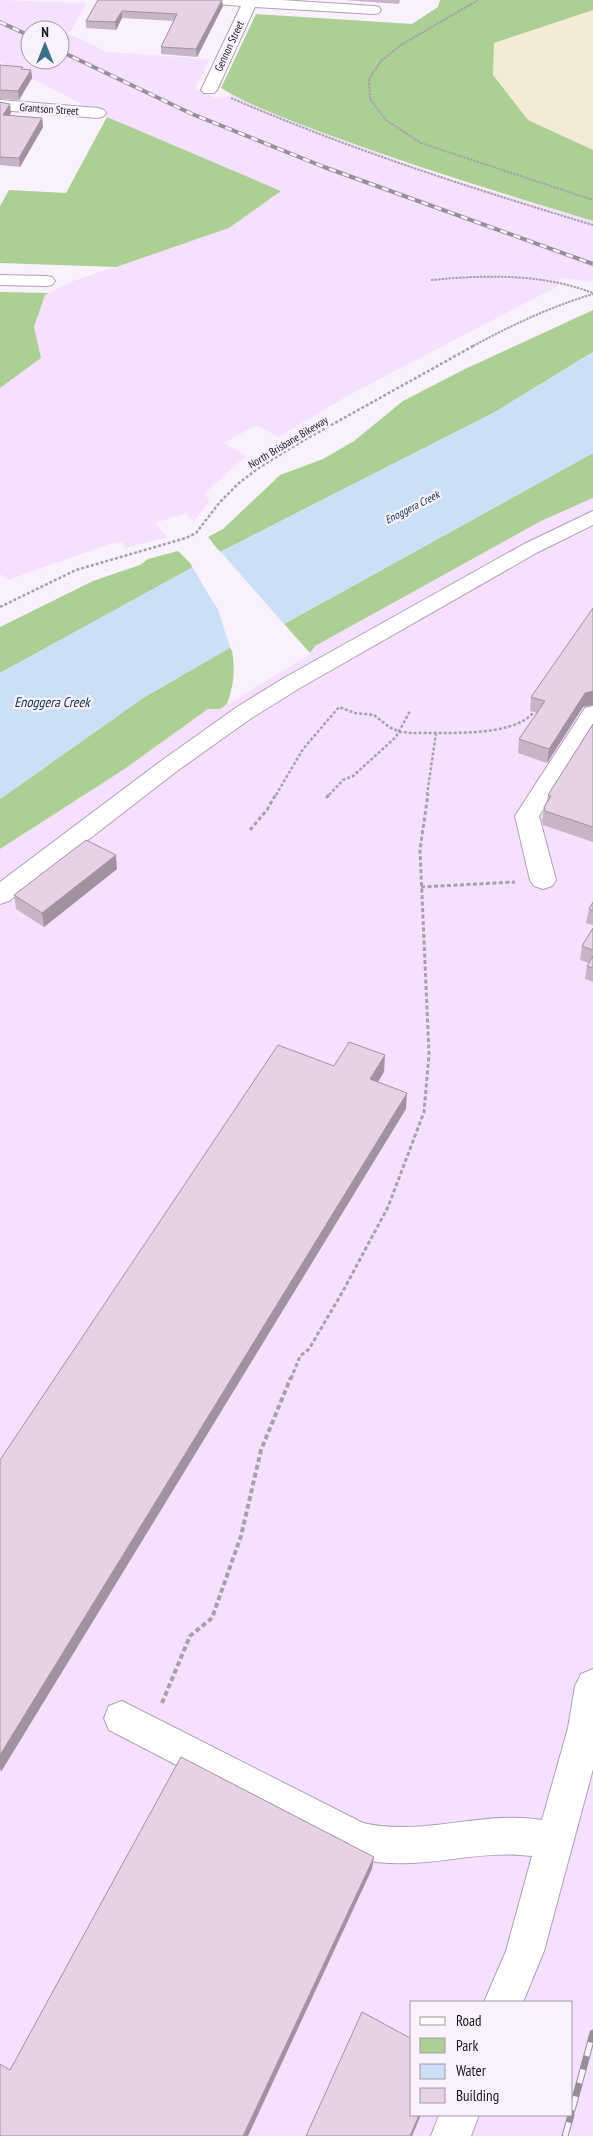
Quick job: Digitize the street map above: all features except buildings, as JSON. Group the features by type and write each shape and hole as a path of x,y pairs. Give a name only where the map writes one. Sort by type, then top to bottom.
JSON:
{"street":[{"path":"211,0 296,2 374,10"},
{"name":"Gennon Street","path":"209,90 250,2"},
{"name":"Grantson Street","path":"0,106 98,113"},
{"path":"0,280 46,281"},
{"path":"0,894 169,766 245,712 292,683 531,548 593,517"},
{"path":"543,880 527,816 593,713"},
{"path":"504,2001 525,1951 586,1728 593,1686"},
{"path":"122,1718 358,1840 373,1845 406,1846 519,1836 555,1841"},
{"path":"451,2136 460,2116"}],"path":[{"path":"478,0 395,48 379,62 371,74 368,87 375,108 398,130 421,143 593,200"},
{"path":"209,90 331,140 433,176 593,225"},
{"path":"431,280 475,276 521,278 560,282 593,293"},
{"name":"North Brisbane Bikeway","path":"0,607 76,570 116,557 175,542 191,535 204,524 230,491 260,467 299,443 515,323 557,305 593,293"},
{"path":"250,830 267,810 303,749 339,707 354,713 374,715 388,727 400,732 436,733 498,730 527,720 533,713"},
{"path":"326,798 343,780 353,776 400,732 410,711"},
{"path":"160,1708 190,1636 212,1618 240,1536 261,1450 300,1356 309,1349 388,1208 424,1112 428,1054 427,982 420,850 436,733"},
{"path":"421,887 543,880"}],"shaded area":[{"path":"0,0 87,3 70,32 70,20 20,20 20,70 70,70 70,34 107,52 210,59 195,89 219,99 231,94 318,131 409,164 458,181 593,221 593,282 562,278 556,287 349,395 279,437 256,425 224,443 246,456 204,494 210,501 194,521 186,513 155,523 167,537 126,548 122,542 109,544 8,580 0,574 0,388 41,358 34,327 45,295 73,281 229,228 281,191 107,117 0,61"},
{"path":"593,10 593,150 528,120 493,75 493,43"},
{"path":"593,498 593,2136 0,2136 0,849 123,770 208,709 220,709 310,654 315,646 541,521"}],"green space":[{"path":"440,0 593,0 593,10 494,43 493,75 528,120 593,150 593,221 460,180 362,147 274,114 221,88 256,14 412,24 438,7"},
{"path":"107,117 281,191 229,228 116,267 0,263 0,206 9,190 66,193"},
{"path":"0,292 49,293 45,295 34,327 41,358 0,388"},
{"path":"593,310 593,352 495,412 220,552 208,537 223,529 280,475 323,459 354,441 403,401 465,369"},
{"path":"593,453 593,498 541,521 315,646 310,653 284,624"},
{"path":"178,551 194,567 0,673 0,627 93,581 140,565 148,559"},
{"path":"231,647 233,676 227,704 220,709 208,709 123,770 0,849 0,799 143,698"}],"water":[{"name":"Enoggera Creek","path":"593,352 593,453 284,624 231,647 143,698 0,799 0,673 220,552 495,412"}],"pier":[{"path":"219,550 286,626 231,650 218,610 191,565"}],"railway":[{"path":"0,22 20,31"},
{"path":"70,56 192,114 324,167 593,264"},
{"path":"573,2106 593,2033"},
{"path":"565,2136 571,2116"}]}
